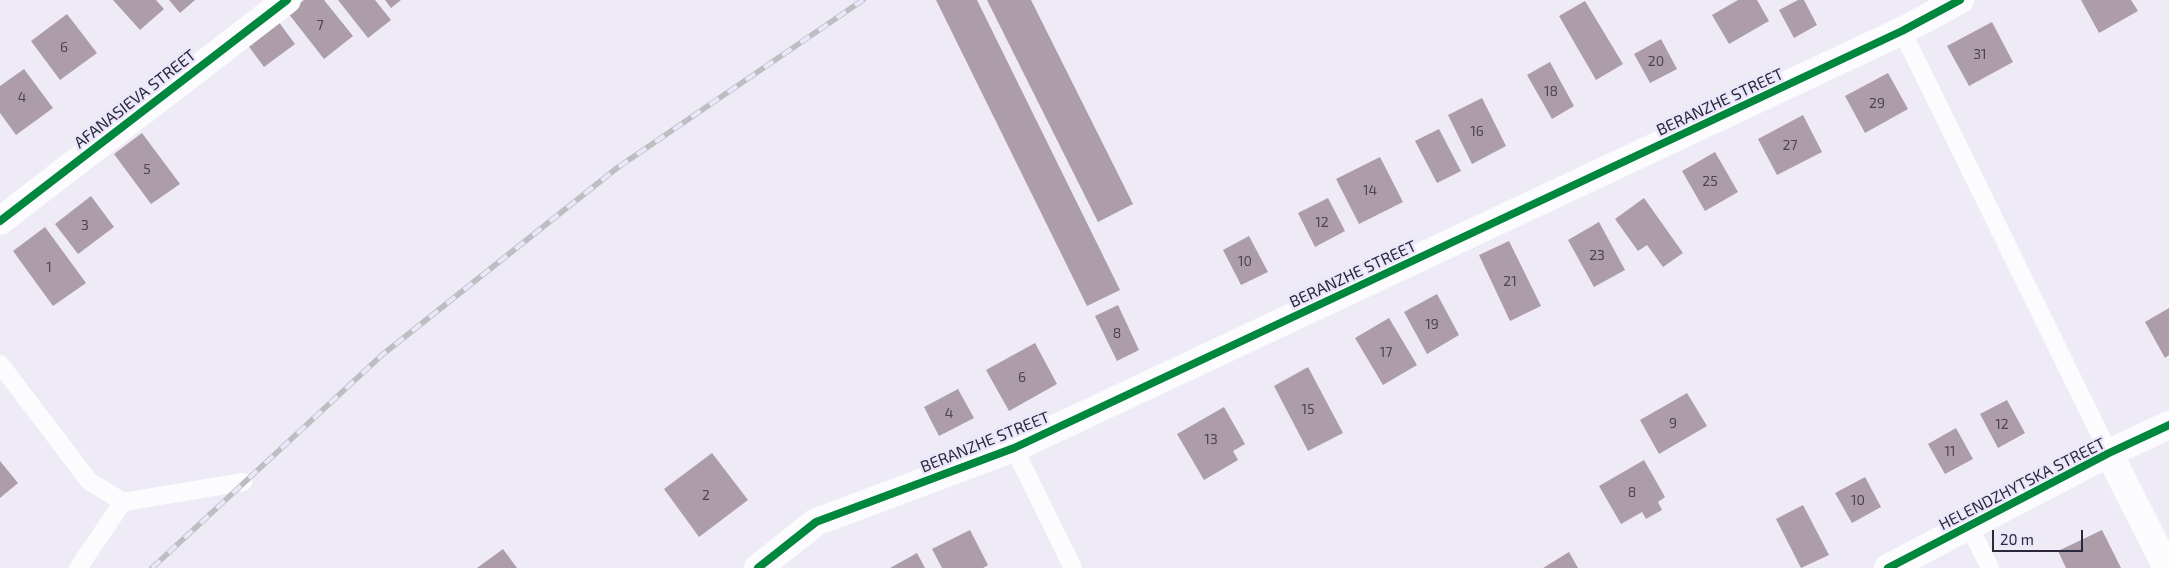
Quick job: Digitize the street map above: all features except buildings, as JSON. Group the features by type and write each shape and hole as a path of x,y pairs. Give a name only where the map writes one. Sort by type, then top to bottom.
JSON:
{"street":[{"name":"AFANASIEVA STREET","path":"0,221 287,0"},
{"name":"BERANZHE STREET","path":"758,568 816,522 1014,448 1902,31 1960,0"},
{"name":"HELENDZHYTSKA STREET","path":"1888,568 2109,453 2169,425"},
{"path":"2109,453 2166,568"}],"lane":[{"path":"1902,31 2109,453"},
{"path":"0,364 89,481 123,502 243,482"},
{"path":"1014,448 1073,568"},
{"path":"78,568 123,502"},
{"path":"1969,526 1990,568"}],"railway":[{"path":"152,568 382,355 617,168 863,0"}],"cycle path":[{"path":"0,221 287,0"},
{"path":"758,568 816,522 1014,448 1902,31 1960,0"},
{"path":"1888,568 2109,453 2169,425"}]}
